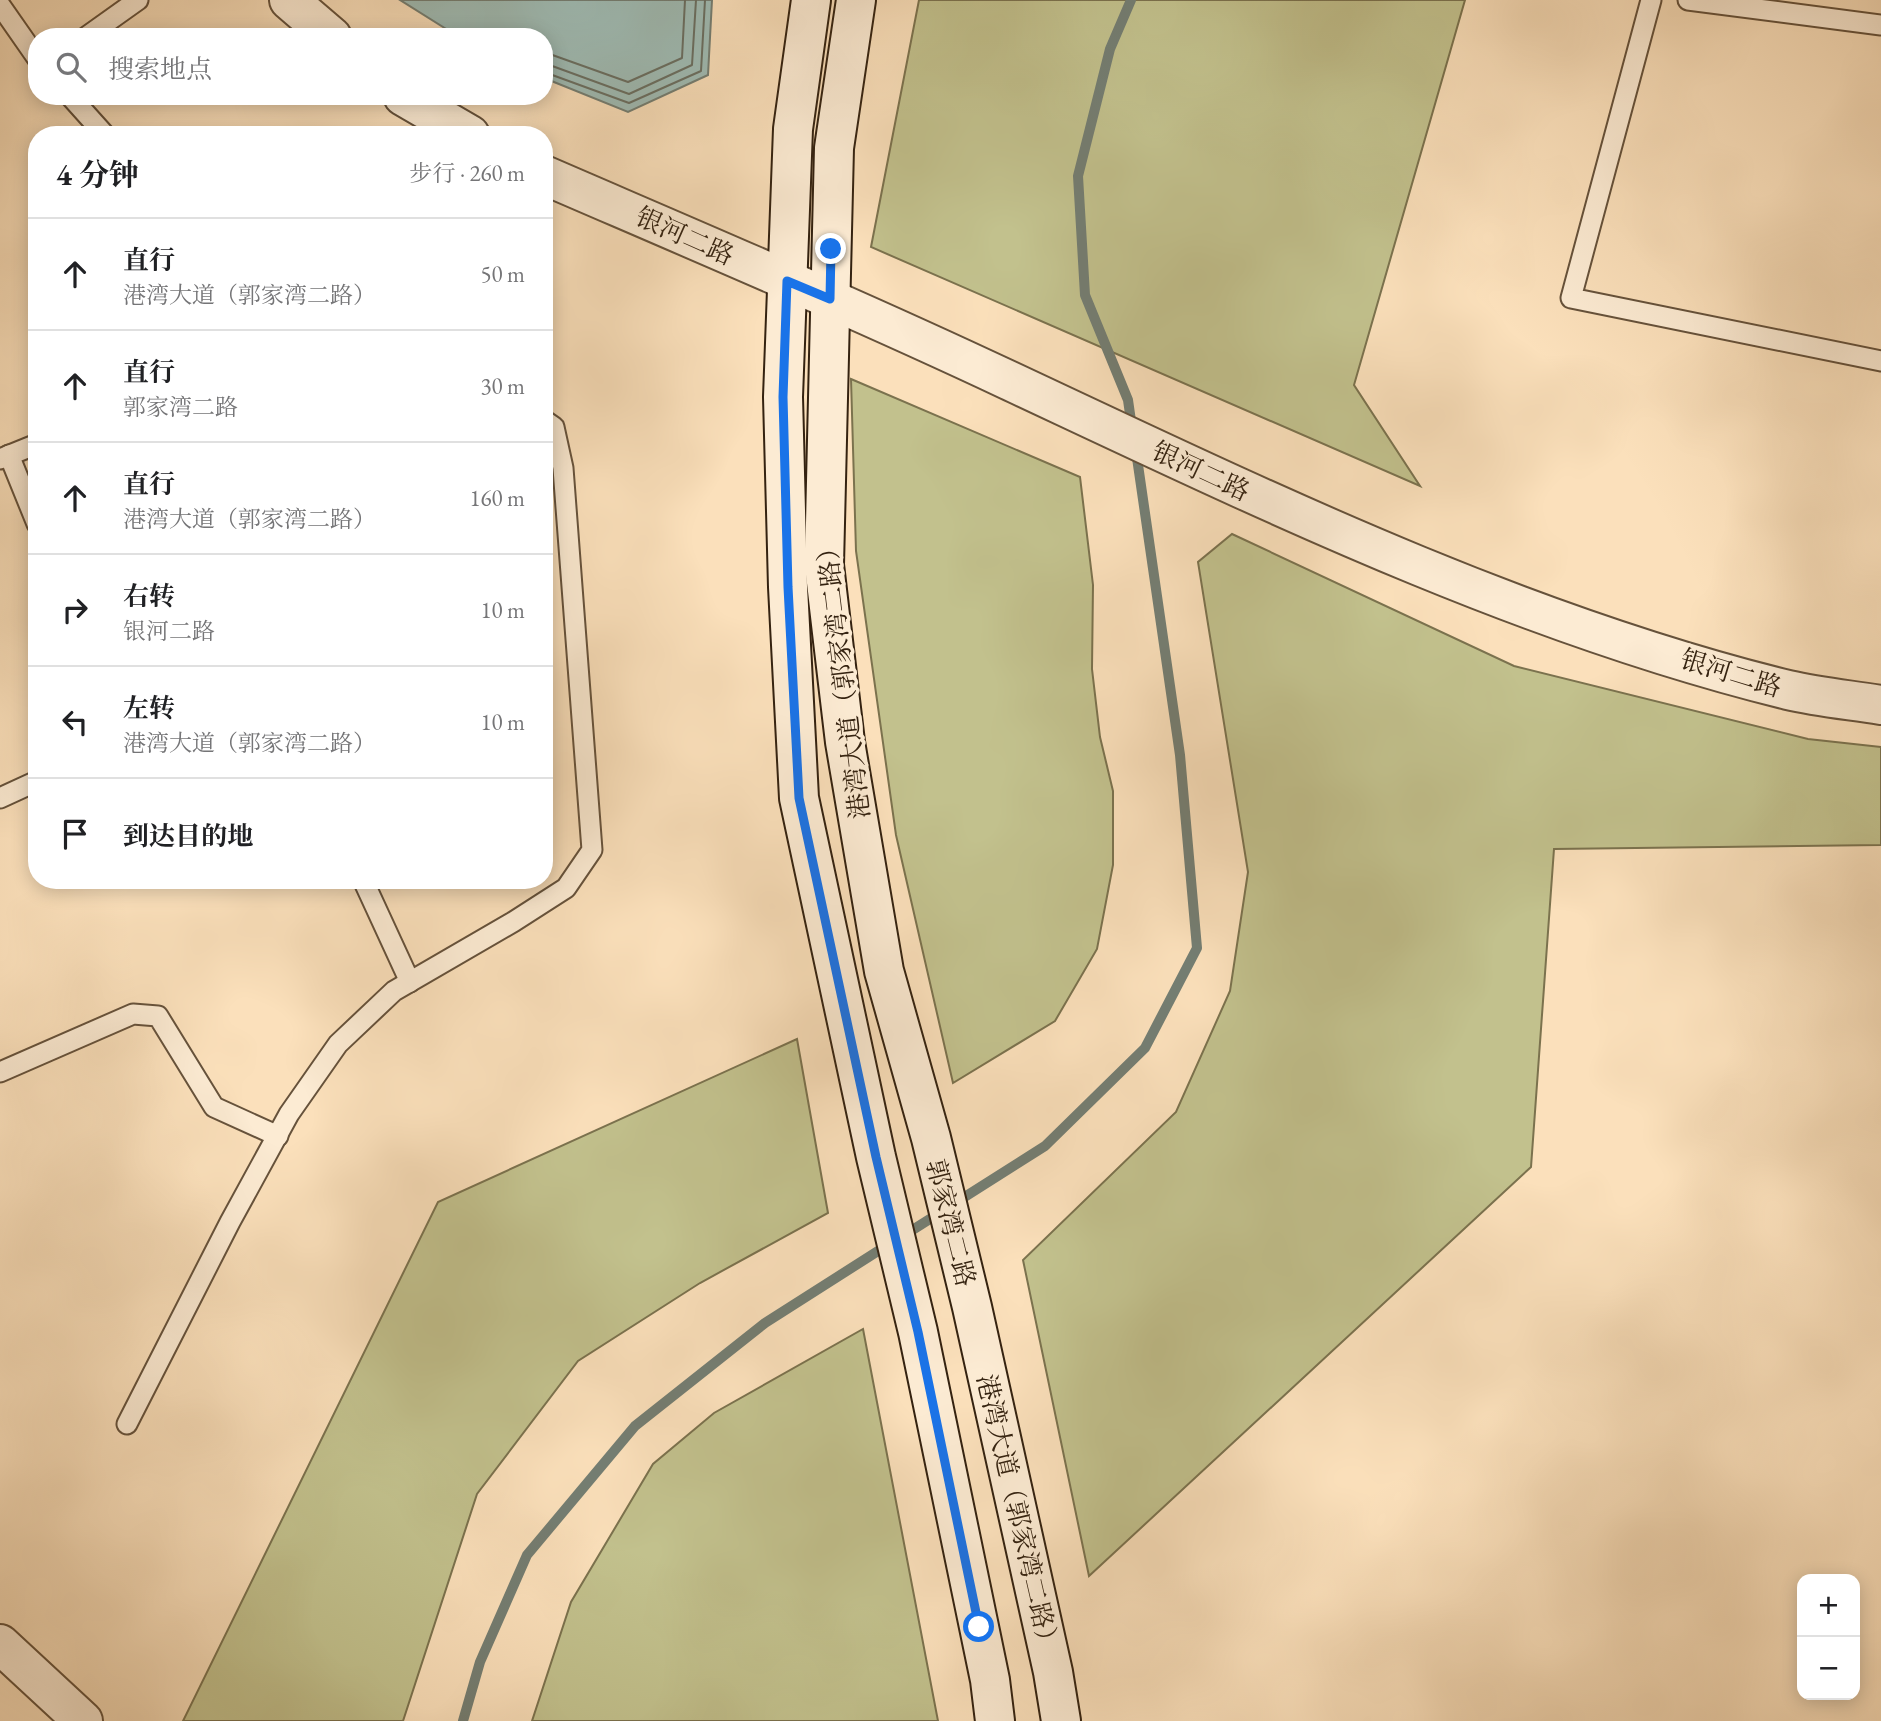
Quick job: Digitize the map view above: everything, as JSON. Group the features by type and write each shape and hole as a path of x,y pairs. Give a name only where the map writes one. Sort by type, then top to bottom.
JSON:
{"main road":[{"path":"289,0 322,28"},
{"name":"港湾大道（郭家湾二路）","path":"811,0 793,129 783,397 788,587 799,798 876,1157 918,1332 990,1680 995,1721"},
{"name":"港湾大道（郭家湾二路）","path":"856,0 834,148 824,565 841,702 884,971 931,1138"},
{"path":"418,105 454,126"},
{"name":"银河二路","path":"553,178 1008,380 1220,482 1452,579 1615,638 1790,691 1881,705"},
{"name":"郭家湾二路","path":"931,1138 972,1307"},
{"name":"港湾大道（郭家湾二路）","path":"972,1307 1054,1672 1061,1721"},
{"path":"0,1644 83,1721"}],"lane":[{"path":"99,28 138,0"},
{"path":"1651,0 1571,298 1881,361"},
{"path":"1688,0 1881,24"},
{"path":"0,5 28,45"},
{"path":"78,105 98,126"},
{"path":"127,1424 230,1222 278,1136 338,1044 394,991 566,888 592,850 562,468 553,426"},
{"path":"28,448 4,457 28,506"},
{"path":"0,798 28,785"},
{"path":"367,889 410,982"},
{"path":"0,1072 132,1014 158,1016 214,1107 278,1136"}],"shaded area":[{"path":"919,0 1465,0 1354,385 1420,486 871,247"},
{"path":"851,379 1080,477 1093,585 1092,669 1100,737 1113,791 1113,865 1097,949 1055,1021 953,1083 896,835 856,551"},
{"path":"1232,534 1514,666 1808,739 1881,747 1881,845 1554,849 1531,1167 1089,1576 1023,1260 1176,1112 1230,991 1248,872 1198,562"},
{"path":"797,1039 828,1213 700,1283 578,1361 477,1494 403,1721 183,1721 438,1202"},
{"path":"863,1329 938,1721 532,1721 571,1602 653,1464 714,1413"}],"water":[{"path":"400,0 712,0 708,75 628,112 553,82 553,28 445,28"}],"waterway":[{"path":"1131,0 1110,49 1078,176 1085,295 1128,400 1132,428"},
{"path":"903,1236 1045,1146 1145,1048 1197,948 1180,755 1136,451"},
{"path":"463,1721 480,1662 527,1555 635,1426 765,1323 889,1244"}],"route":[{"path":"831,249 830,299 787,281 783,397 788,587 799,798 876,1157 918,1332 979,1627"}]}
